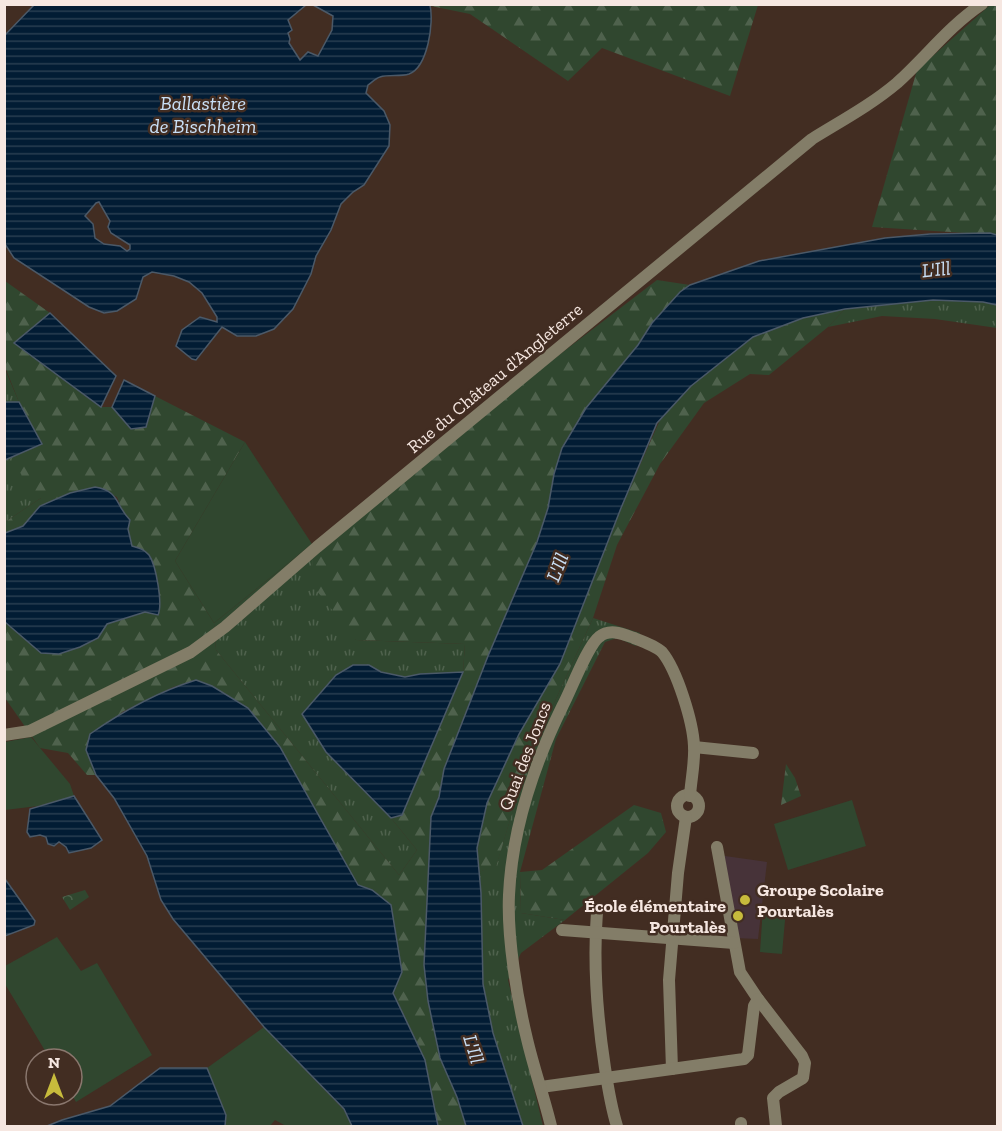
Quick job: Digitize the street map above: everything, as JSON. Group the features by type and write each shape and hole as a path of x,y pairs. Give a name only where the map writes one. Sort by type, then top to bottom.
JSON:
{"street":[{"name":"Rue du Château d'Angleterre","path":"4,735 30,731 191,652 225,627 317,547 812,139 874,101 899,81 941,38 982,4"},
{"name":"Quai des Joncs","path":"551,1126 527,1040 512,957 509,896 517,833 528,792 556,719 599,637 609,632 618,632 661,651 677,680 683,697 694,747"},
{"path":"672,1069 669,980 678,873 686,817 695,814 698,808 696,799 690,796 694,747 753,753"},
{"path":"717,847 740,972 758,999 795,1044 805,1063 803,1078 778,1092 771,1102 776,1126"},
{"path":"597,912 595,931 597,1007 612,1112 617,1126"},
{"path":"562,930 734,943"},
{"path":"541,1086 744,1059 748,1055 754,1006 758,999"}],"shaded area":[{"name":"Groupe Scolaire Pourtalès","path":"718,855 767,862 758,939 735,938"}],"green space":[{"path":"430,5 758,5 730,96 602,48 568,81 470,14"},
{"path":"990,5 997,5 997,235 872,227 917,70"},
{"path":"657,280 690,285 680,292 652,323 613,376 554,474 548,508 537,542 488,656 444,769 439,797 431,817 424,965 428,1001 440,1058 457,1097 466,1126 438,1126 425,1060 393,992 372,890 358,885 280,747 248,708 196,680 173,687 122,712 86,750 96,775 87,775 68,753 40,748 5,698 5,622 41,653 59,654 98,638 107,624 145,612 158,615 132,546 128,529 130,520 123,513 117,497 95,487 70,493 40,506 23,526 5,533 5,522 41,498 17,469 42,443 19,402 5,367 5,281 50,313 14,343 101,407 112,407 131,429 146,427 155,396 245,442 175,561 214,623 216,650 399,875 417,850 391,818 402,815 463,672 465,644 356,640 313,586 312,544"},
{"path":"933,300 983,302 997,305 997,328 935,319 882,316 828,327 845,309"},
{"path":"845,309 828,327 769,375 750,374 704,403 660,464 617,545 593,618 528,760 496,867 478,872 477,848 487,803 519,734 560,664 621,508 660,420 691,386 753,337 803,318"},
{"path":"4,367 19,402 42,444 41,498 5,522"},
{"path":"245,442 312,544 214,623 175,561"},
{"path":"312,544 356,640 465,644 463,672 405,677 381,672 369,665 336,675 328,684 326,752 391,818 417,850 399,875 216,650 214,623"},
{"path":"593,618 640,633 636,646 617,638 605,642 556,739 520,872 521,913 565,920 521,953 508,980 543,1126 523,1126 498,1056 485,1000 478,872 496,866 528,760"},
{"path":"31,737 70,784 74,796 38,806 5,810 5,742"},
{"path":"786,764 795,778 801,796 781,805"},
{"path":"852,800 866,846 788,870 774,824"},
{"path":"634,805 661,813 666,832 648,853 565,920 521,913 520,872 542,870"},
{"path":"85,890 89,897 70,910 62,897"},
{"path":"763,907 786,909 782,954 760,952"},
{"path":"57,937 81,971 97,963 152,1055 84,1097 84,1047 43,1047 5,984 5,966"},
{"path":"264,1027 344,1110 352,1126 286,1126 275,1120 270,1126 225,1126 226,1115 207,1068"}],"water":[{"name":"Ballastière de Bischheim","path":"34,5 306,5 288,20 292,30 288,33 289,43 300,60 308,52 318,56 332,30 333,16 313,5 430,5 430,32 425,54 416,70 406,75 380,77 368,85 366,93 384,111 390,125 389,146 364,185 341,204 331,230 316,256 311,274 293,309 274,329 256,336 237,336 222,327 196,360 192,359 176,346 182,330 200,317 217,322 217,317 202,293 189,282 174,276 152,272 143,277 136,299 117,311 104,313 89,307 14,258 5,244 5,35","holes":["99,202 110,221 108,227 111,233 130,245 127,251 120,246 104,244 95,238 93,224 85,216"]},
{"name":"L'Ill","path":"990,233 997,235 997,305 983,302 933,300 845,309 803,318 753,337 691,386 657,423 560,664 519,734 487,803 477,848 481,893 483,984 493,1033 523,1126 466,1126 457,1097 440,1058 428,1001 424,965 431,817 439,797 444,769 488,656 537,542 548,508 554,474 562,448 586,408 638,345 652,323 680,292 690,285 759,261 885,238 930,234"},
{"path":"50,313 116,376 101,407 14,343"},
{"path":"124,380 155,396 146,427 131,429 112,407"},
{"path":"5,402 19,402 42,444 5,460"},
{"path":"95,487 113,495 130,520 128,529 132,546 145,551 152,560 159,594 158,615 145,612 107,624 98,638 80,647 59,654 41,653 5,622 5,533 23,526 40,506 70,493"},
{"path":"353,665 369,665 381,672 405,677 463,672 402,815 391,818 326,752 302,714 336,675"},
{"path":"196,680 212,686 248,708 280,747 358,885 372,890 391,905 402,972 393,993 425,1060 438,1126 352,1126 344,1109 264,1027 173,919 161,900 147,856 114,798 96,775 86,750 90,734 115,718 154,696"},
{"path":"74,796 102,840 91,848 69,853 66,847 59,842 54,846 48,844 46,837 40,835 30,837 27,832 30,809"},
{"path":"5,879 35,921 34,925 5,936"},
{"path":"160,1068 207,1068 226,1115 225,1126 47,1126 110,1106"}],"place":[{"name":"Groupe Scolaire Pourtalès","path":"745,900"},
{"name":"École élémentaire Pourtalès","path":"738,916"}]}
